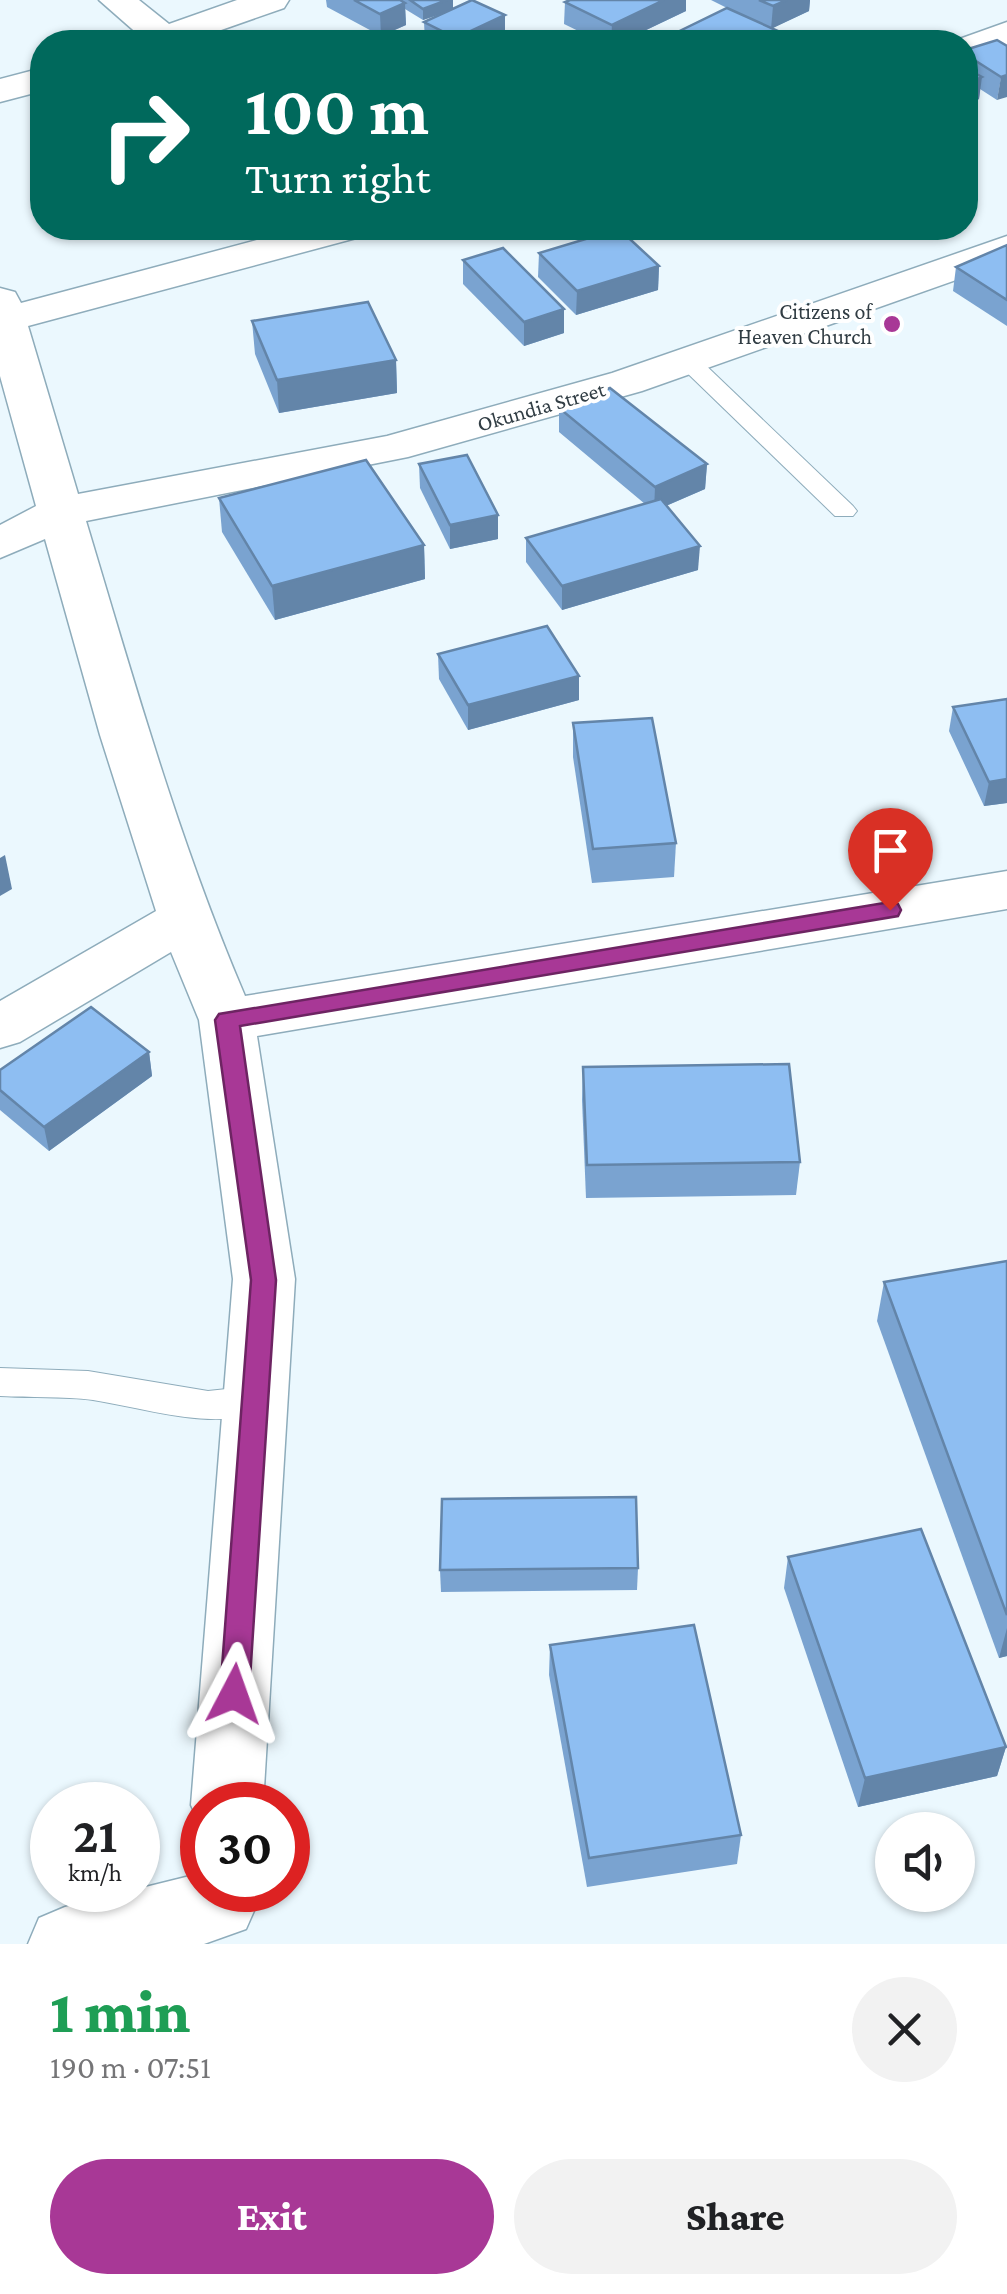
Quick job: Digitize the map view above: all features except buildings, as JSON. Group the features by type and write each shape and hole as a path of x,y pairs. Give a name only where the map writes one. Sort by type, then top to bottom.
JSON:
{"street":[{"path":"117,0 148,30"},
{"path":"187,30 271,0"},
{"path":"978,44 1007,33"},
{"path":"0,91 30,82"},
{"path":"229,1782 264,1280 227,1020 185,919 125,735 4,310 296,240"},
{"name":"Okundia Street","path":"0,544 60,512 392,448 688,361 1007,248"},
{"path":"227,1020 1007,890"},
{"path":"0,1027 185,919"},
{"path":"65,1944 220,1913"}],"lane":[{"path":"688,361 844,511"},
{"path":"0,1382 88,1385 208,1406 256,1401"}],"place":[{"name":"Citizens of Heaven Church","path":"892,324"}],"route":[{"path":"234,1694 264,1280 227,1020 890,910"}]}
